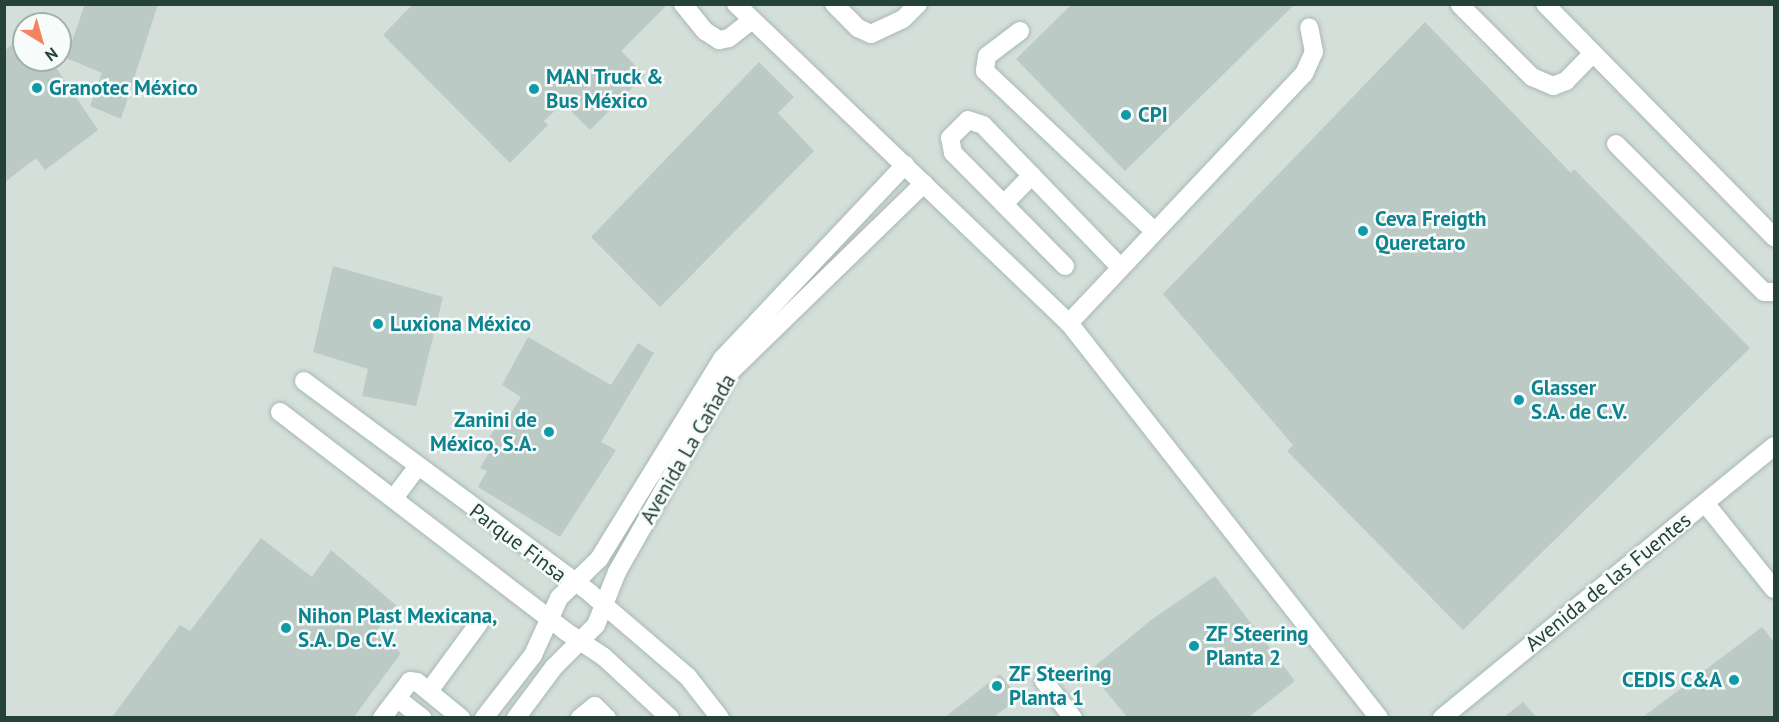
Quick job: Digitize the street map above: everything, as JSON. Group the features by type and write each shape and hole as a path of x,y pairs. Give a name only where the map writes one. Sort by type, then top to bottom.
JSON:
{"street":[{"path":"683,4 705,31 719,40 729,38 752,20"},
{"path":"736,4 1069,323 1379,717"},
{"path":"834,4 858,28 871,34 903,19 918,4"},
{"path":"1545,4 1774,237"},
{"path":"1460,5 1532,77 1553,86 1566,81 1593,53"},
{"path":"1069,323 1304,74 1314,52 1309,27"},
{"path":"1020,31 987,56 986,71 1154,231"},
{"path":"1065,266 953,153 950,138 968,120 983,125 1120,267"},
{"path":"1616,144 1764,292 1774,292"},
{"path":"484,717 533,655 559,598 599,559 722,359 905,165"},
{"path":"1004,204 1032,175"},
{"name":"Avenida La Cañada","path":"516,717 554,667 582,641 605,609 617,572 731,371 924,183"},
{"name":"Parque Finsa","path":"304,381 573,584 590,593 605,609 688,677 720,717"},
{"path":"280,412 582,641 670,717"},
{"name":"Avenida de las Fuentes","path":"1442,717 1774,446"},
{"path":"394,498 417,468"},
{"path":"1706,503 1774,589"},
{"path":"429,691 479,623"},
{"path":"382,717 410,681 417,682 461,717"},
{"path":"1044,681 1073,717"},
{"path":"398,699 414,715"},
{"path":"580,717 594,706 607,717"}],"shaded area":[{"path":"5,5 1774,5 1774,717 5,717"}],"building":[{"path":"85,4 158,4 121,119 90,106 102,73 72,60 72,41"},
{"name":"MAN Truck & Bus México","path":"413,4 668,4 621,51 645,75 590,130 563,103 544,121 548,125 510,163 383,35"},
{"name":"CPI","path":"1072,4 1295,4 1125,171 1016,59"},
{"path":"1425,22 1571,173 1574,169 1750,348 1463,630 1287,451 1293,445 1163,294"},
{"name":"Granotec México","path":"12,45 12,72 59,72 98,130 45,170 36,158 4,183 4,51"},
{"path":"759,62 794,97 778,113 814,151 660,307 591,237"},
{"name":"Luxiona México","path":"333,266 443,297 416,406 362,396 368,369 313,352"},
{"name":"Zanini de México, S.A.","path":"528,337 611,385 638,343 654,353 601,442 616,450 560,537 478,487 487,471 480,468 491,449 485,445 500,420 505,423 521,397 502,385"},
{"name":"Nihon Plast Mexicana, S.A. De C.V.","path":"261,538 312,577 331,550 396,605 376,632 401,653 354,717 112,717 180,625 190,631"},
{"name":"ZF Steering Planta 2","path":"1215,576 1295,681 1249,717 1127,717 1089,671 1151,620"},
{"name":"CEDIS C&A","path":"1762,627 1774,642 1774,717 1643,717"},
{"name":"ZF Steering Planta 1","path":"1000,674 1019,698 994,717 945,717"},
{"path":"1523,702 1536,717 1504,717"}],"place":[{"name":"Granotec México","path":"37,88"},
{"name":"MAN Truck & Bus México","path":"534,89"},
{"name":"CPI","path":"1126,115"},
{"name":"Ceva Freigth Queretaro","path":"1363,231"},
{"name":"Luxiona México","path":"378,324"},
{"name":"Glasser S.A. de C.V.","path":"1519,400"},
{"name":"Zanini de México, S.A.","path":"549,432"},
{"name":"Nihon Plast Mexicana, S.A. De C.V.","path":"286,628"},
{"name":"ZF Steering Planta 2","path":"1194,646"},
{"name":"CEDIS C&A","path":"1734,680"},
{"name":"ZF Steering Planta 1","path":"997,686"}]}
